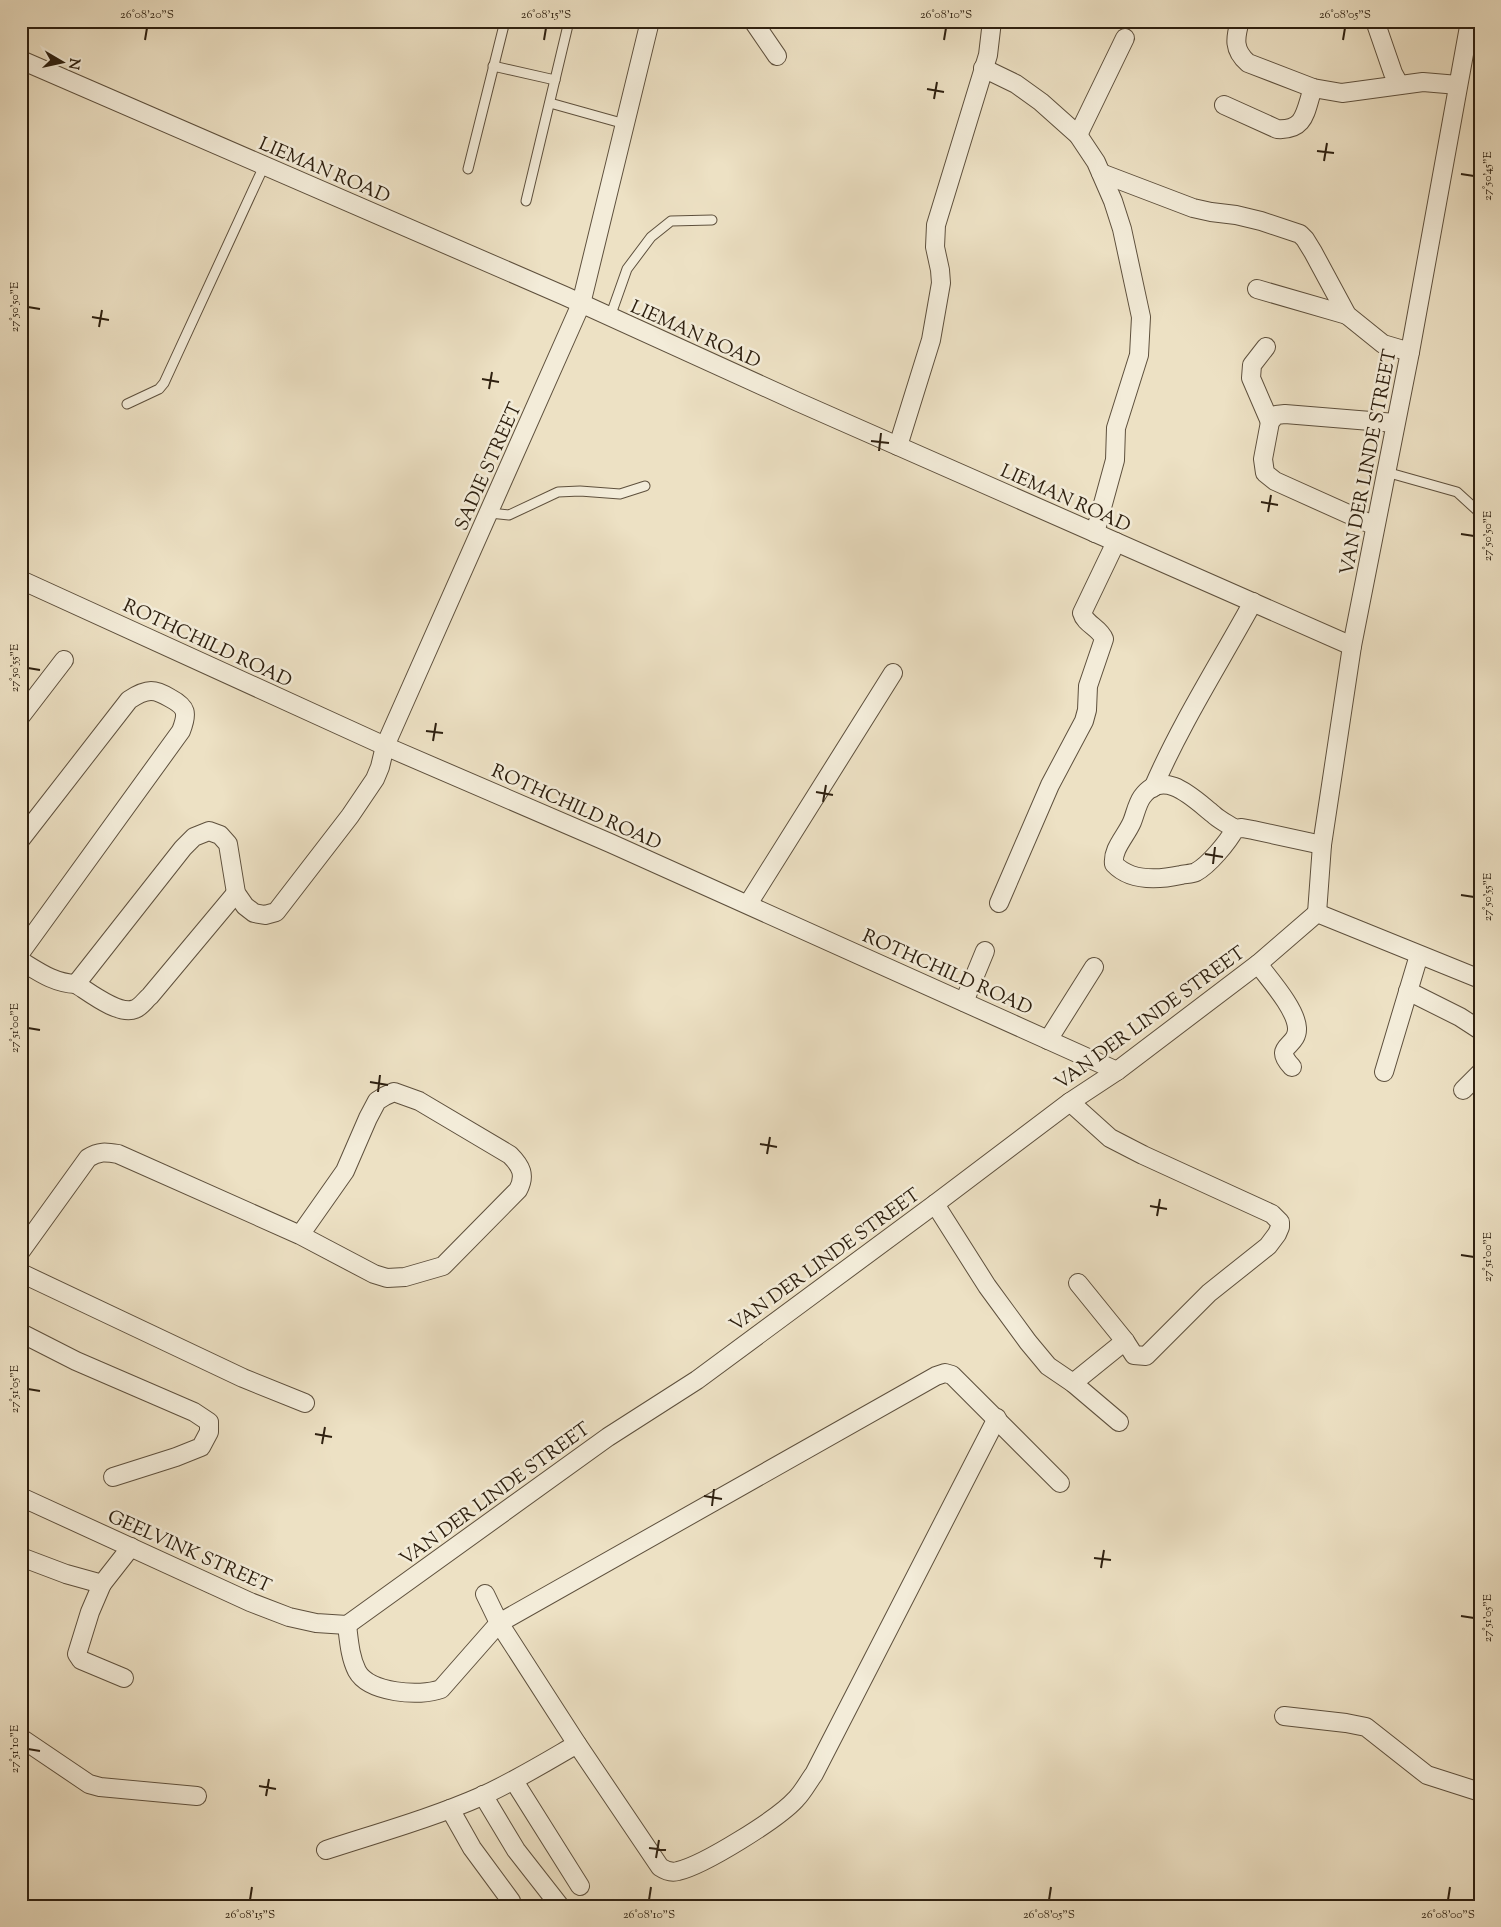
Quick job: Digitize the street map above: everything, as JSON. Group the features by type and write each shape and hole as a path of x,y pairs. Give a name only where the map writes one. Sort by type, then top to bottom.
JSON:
{"street":[{"name":"SADIE STREET","path":"236,894 245,906 254,913 265,915 276,912 350,816 375,779 385,746 490,513 581,304 650,21"},
{"path":"753,21 777,56"},
{"path":"898,446 931,340 941,283 935,247 936,225 988,55 992,21"},
{"path":"1240,21 1235,39 1243,59 1248,63 1313,88 1342,93 1423,82 1458,85"},
{"path":"1375,21 1393,73 1399,84"},
{"name":"VAN DER LINDE STREET","path":"347,1625 608,1437 696,1380 1070,1102 1117,1071 1258,964 1317,913 1322,845 1352,646 1410,352 1470,21"},
{"path":"1078,135 1125,38"},
{"name":"LIEMAN ROAD","path":"21,60 581,304 1352,646"},
{"path":"983,68 1016,84 1041,102 1078,135 1096,162 1113,201 1122,229 1141,317 1139,355 1116,428 1115,460 1109,488 1099,515 1095,533"},
{"path":"1224,105 1277,128 1295,128 1300,123 1313,88"},
{"path":"1100,173 1193,208 1261,221 1300,234 1313,252 1347,315"},
{"path":"1257,289 1347,315 1383,344 1410,352"},
{"path":"1266,347 1252,365 1251,378 1270,422 1263,459 1265,473 1275,481 1375,526"},
{"path":"1270,422 1276,416 1285,414 1395,423"},
{"path":"999,903 1050,785 1084,721 1087,710 1088,686 1104,640 1101,633 1083,618 1082,613 1116,542"},
{"name":"ROTHCHILD ROAD","path":"21,580 385,746 748,904 1117,1071"},
{"path":"1235,829 1230,838 1209,861 1195,872 1145,879 1123,871 1114,864 1117,848 1129,828 1142,798 1153,788 1166,758 1253,602"},
{"path":"21,716 64,660"},
{"path":"748,904 893,673"},
{"path":"21,839 129,700 139,694 152,691 163,694 180,703 185,711 186,719 181,731 21,952"},
{"path":"1153,788 1165,785 1179,788 1192,795 1214,816 1235,829 1253,830 1322,845"},
{"path":"21,961 51,979 63,983 76,984 117,1008 134,1010 140,1007 236,894 228,844 220,835 214,832 202,832 183,848 76,984"},
{"path":"1317,913 1480,979"},
{"path":"964,1002 985,951"},
{"path":"1384,1072 1419,955"},
{"path":"1258,964 1292,1013 1297,1026 1297,1034 1283,1054 1284,1059 1292,1067"},
{"path":"1048,1040 1094,967"},
{"path":"1408,991 1460,1016 1480,1030"},
{"path":"1463,1090 1480,1073"},
{"path":"21,1251 88,1158 97,1152 118,1154 300,1235 374,1274 387,1278 404,1277 443,1266 518,1190 523,1175 520,1166 510,1155 419,1101 394,1092 377,1102 345,1171 300,1235"},
{"path":"1070,1102 1110,1138 1272,1214 1280,1222 1277,1234 1268,1246 1209,1294 1146,1356 1134,1355 1078,1282"},
{"path":"935,1204 988,1286 1028,1342 1048,1366 1073,1382 1119,1422"},
{"path":"21,1273 243,1378 305,1403"},
{"path":"21,1334 76,1361 194,1412 209,1422 209,1432 201,1447 176,1457 113,1476"},
{"path":"1073,1382 1125,1341"},
{"path":"347,1625 351,1655 358,1673 367,1681 384,1689 415,1694 431,1693 441,1689 499,1623 936,1376 946,1374 952,1375 1060,1483"},
{"path":"485,1594 499,1623 577,1744 660,1867 666,1871 679,1871 715,1854 772,1820 796,1800 814,1774 996,1418"},
{"name":"GEELVINK STREET","path":"21,1497 250,1602 290,1617 316,1623 347,1625"},
{"path":"124,1678 81,1660 77,1654 90,1612 102,1584 131,1547"},
{"path":"23,1561 102,1584"},
{"path":"1284,1716 1366,1727 1427,1775 1480,1792"},
{"path":"21,1738 89,1784 100,1788 197,1796"},
{"path":"326,1850 450,1809 514,1781 577,1744"},
{"path":"514,1781 580,1886"},
{"path":"483,1795 516,1850 560,1906"},
{"path":"450,1809 472,1848 511,1901"}],"lane":[{"path":"468,169 504,21"},
{"path":"526,201 569,21"},
{"path":"493,66 555,80"},
{"path":"550,103 625,124"},
{"path":"126,404 160,389 164,383 264,166"},
{"path":"610,317 627,269 651,237 671,221 712,220"},
{"path":"1386,472 1457,492 1480,513"},
{"path":"490,513 508,515 558,492 580,491 620,494 645,486"}]}
